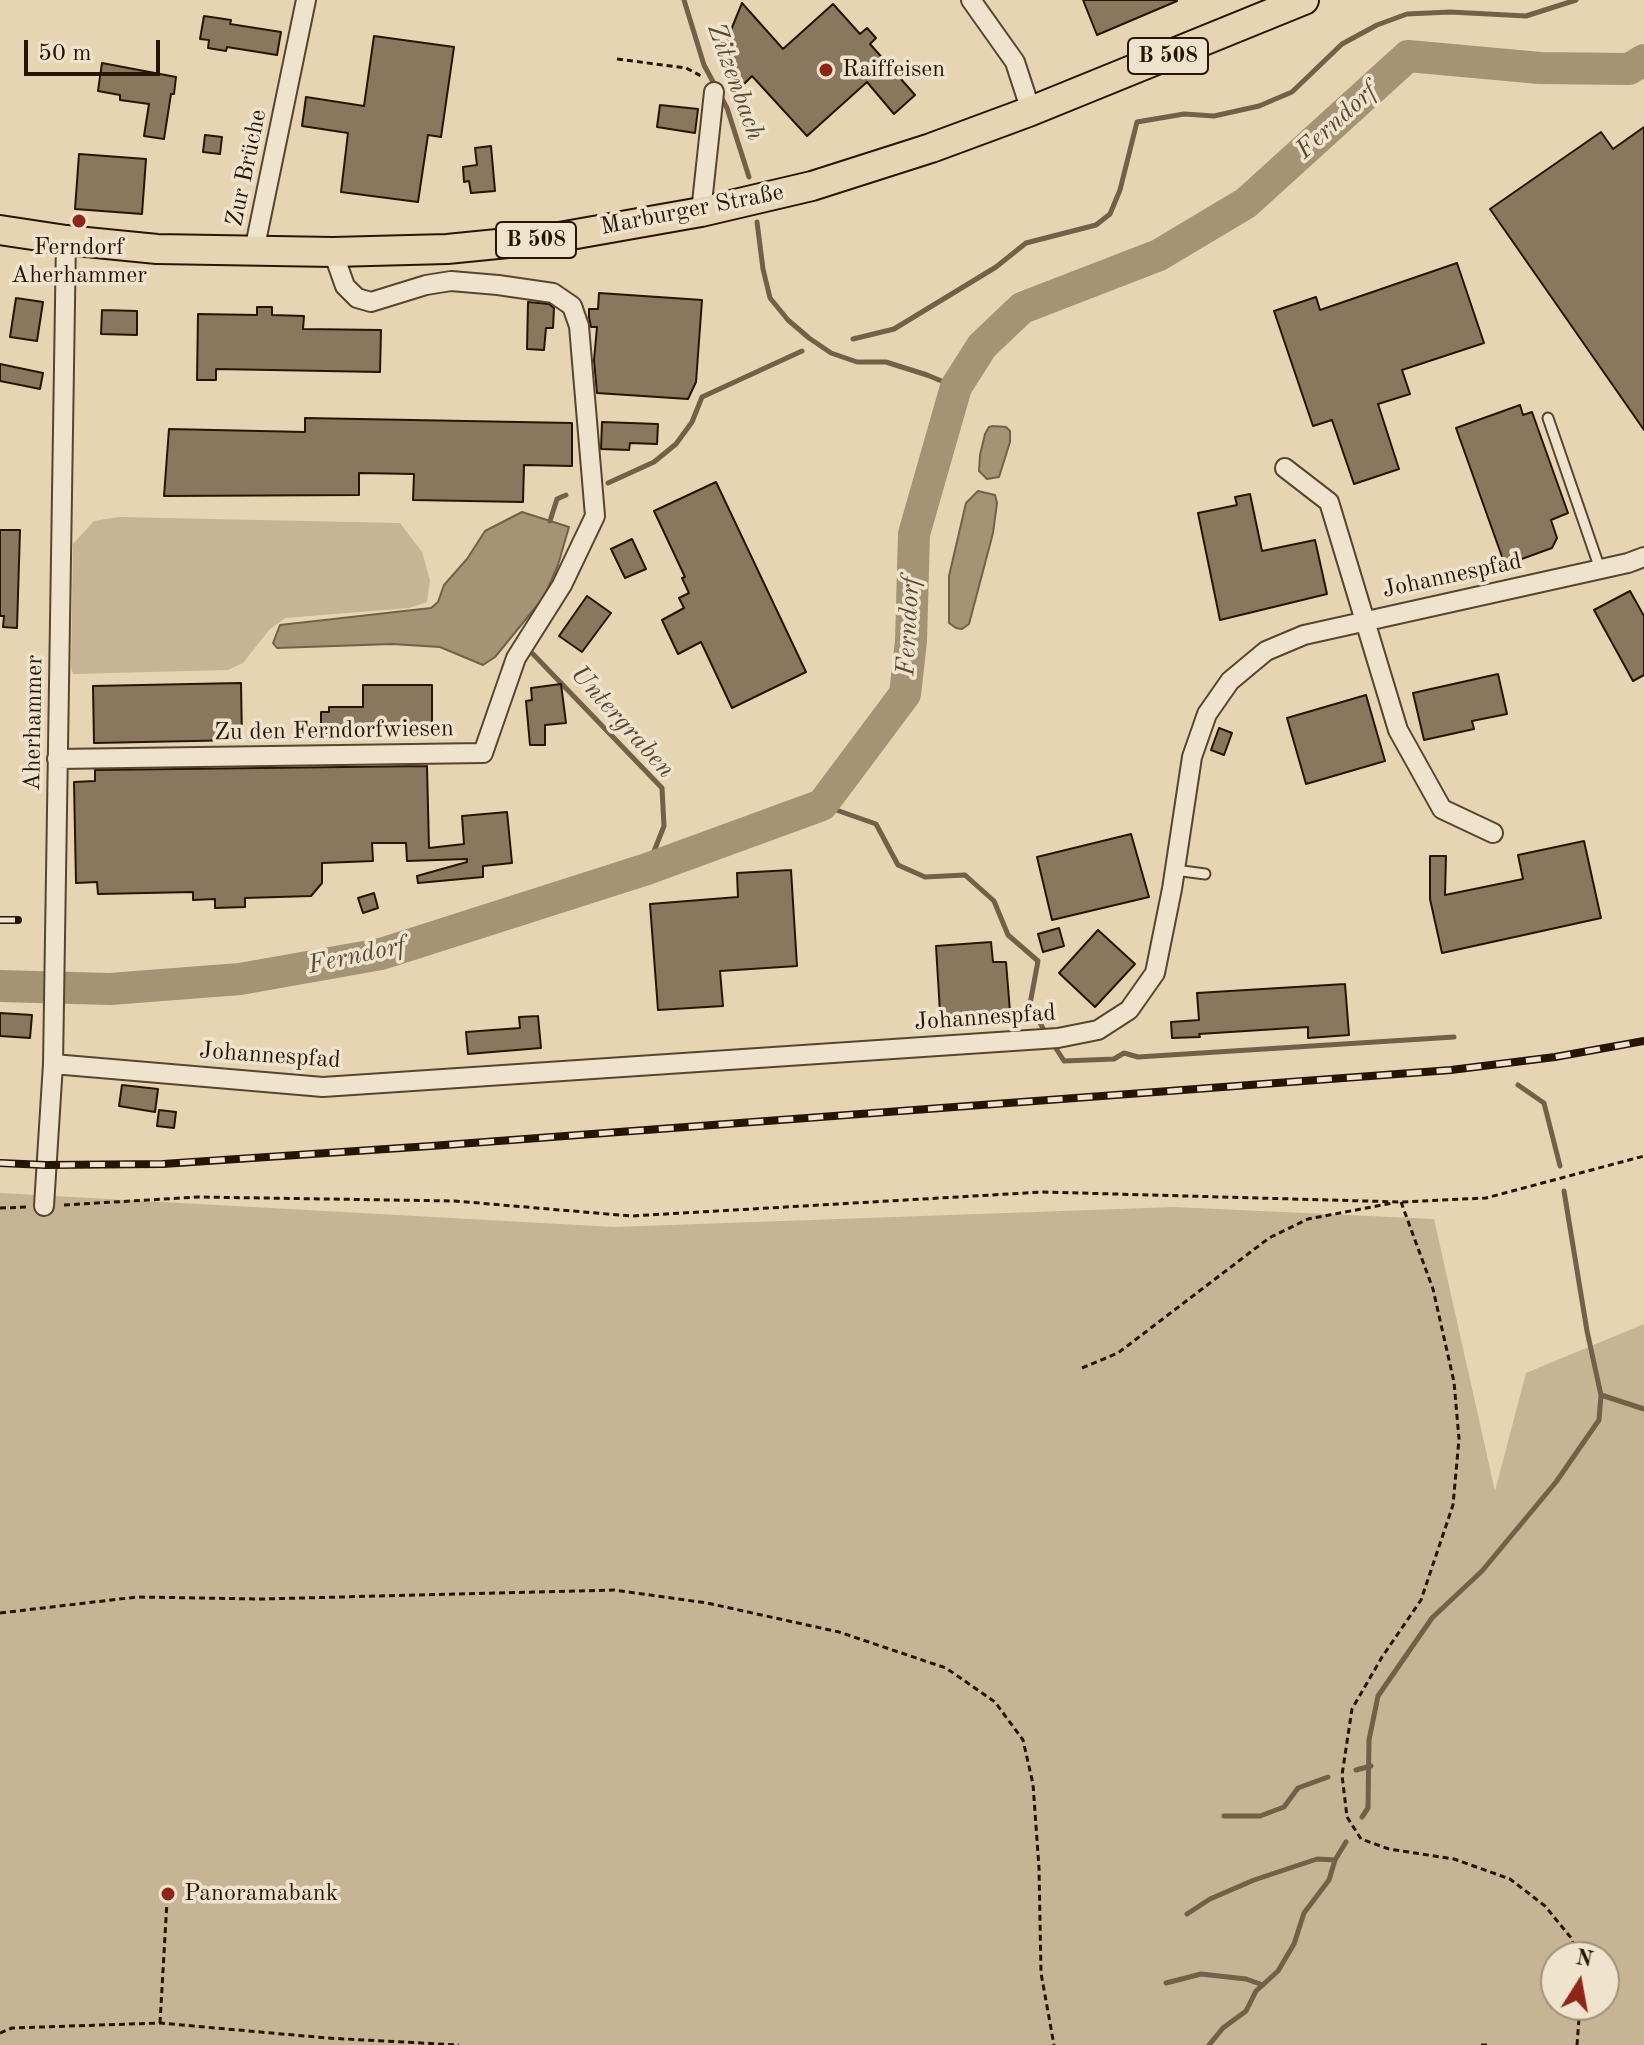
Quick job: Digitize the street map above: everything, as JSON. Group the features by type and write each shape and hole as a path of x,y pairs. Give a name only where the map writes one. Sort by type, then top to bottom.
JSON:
{"main road":[{"name":"Marburger Straße","path":"0,230 157,249 254,251 447,249 548,239 701,212 812,186 931,148 1031,111 1304,0"}],"street":[{"name":"Zur Brüche","path":"254,251 306,0"},
{"path":"971,0 1015,62 1031,111"},
{"path":"701,212 714,92"},
{"name":"Aherhammer","path":"44,1206 53,1064 66,240"},
{"name":"Zu den Ferndorfwiesen","path":"57,759 483,753 516,658 562,585 595,516 579,326 572,306 553,293 498,285 451,281 426,285 371,302 357,298 345,286 333,252"},
{"path":"1285,468 1329,502 1398,730 1442,809 1493,833"},
{"name":"Johannespfad","path":"53,1064 323,1087 1058,1038 1098,1030 1129,1010 1155,973 1192,757 1207,714 1230,681 1266,651 1304,635 1644,557"}],"lane":[{"path":"1548,418 1600,569"},
{"path":"1175,870 1205,874"}],"path":[{"path":"617,59 686,68 705,78 714,92"},
{"path":"0,1208 198,1197 455,1201 631,1216 1043,1192 1401,1202 1486,1198 1644,1156"},
{"path":"1082,1368 1118,1353 1269,1238 1308,1219 1401,1202"},
{"path":"1401,1202 1433,1289 1454,1382 1459,1439 1453,1505 1421,1600 1382,1657 1352,1709 1342,1775 1347,1817 1361,1839 1389,1849 1454,1859 1510,1879 1545,1906 1572,1941"},
{"path":"0,1613 137,1597 262,1599 614,1590 707,1603 839,1632 946,1668 995,1702 1023,1740 1033,1784 1039,1868 1041,1973 1054,2045"},
{"path":"160,2023 167,1901"},
{"path":"1577,2045 1579,2021"},
{"path":"0,2033 12,2028 160,2023 327,2038 459,2045"},
{"path":"325,2045 327,2038"},
{"path":"1481,2045 1488,2045"}],"shaded area":[{"path":"993,426 1006,427 1010,431 1010,442 999,477 987,479 979,471 980,455 985,434"},
{"path":"978,491 995,495 997,503 993,533 969,624 962,629 949,623 949,576 966,503"},
{"path":"522,512 569,527 558,565 544,597 495,657 483,665 440,647 392,644 277,648 273,643 280,625 431,608 438,602 444,585 467,559 485,531"},
{"path":"119,517 400,523 422,552 430,580 427,602 409,608 285,618 269,630 243,663 228,670 73,674 73,544 94,521"},
{"path":"0,1193 614,1227 1174,1207 1434,1219 1495,1491 1526,1373 1644,1324 1644,2045 0,2045"}],"building":[{"path":"1083,0 1177,0 1177,1 1097,35"},
{"name":"Raiffeisen","path":"742,3 783,49 833,4 860,34 867,28 876,38 870,44 915,95 894,114 867,82 807,136 752,76 742,86 720,57"},
{"path":"204,16 231,20 230,24 281,32 277,55 227,47 226,51 208,48 209,40 200,39"},
{"path":"374,36 454,47 441,137 428,135 418,202 341,192 348,133 302,126 306,97 364,106"},
{"path":"102,63 176,77 164,139 144,136 149,104 120,100 120,95 98,91"},
{"path":"660,105 698,109 695,133 657,127"},
{"path":"1644,127 1644,430 1490,209 1601,132 1613,149"},
{"path":"205,135 222,137 220,154 203,152"},
{"path":"491,146 495,191 471,193 469,181 464,182 463,167 477,165 475,148"},
{"path":"79,154 146,159 142,214 75,209"},
{"path":"1457,263 1484,343 1402,370 1410,394 1378,404 1399,469 1354,484 1332,420 1313,426 1274,311 1316,297 1320,310"},
{"path":"599,293 702,300 696,382 688,399 597,393 594,360 597,327 591,327 589,309 598,309"},
{"path":"16,298 43,302 37,341 10,337"},
{"path":"528,302 549,304 554,308 553,328 546,328 544,350 527,349"},
{"path":"257,307 272,307 272,315 304,316 303,329 381,330 380,372 216,369 216,380 197,380 198,314 257,315"},
{"path":"102,310 137,311 137,335 101,334"},
{"path":"0,364 43,373 40,389 0,381"},
{"path":"1520,405 1523,415 1532,412 1568,513 1551,520 1557,538 1552,548 1505,565 1456,428"},
{"path":"305,418 572,423 572,466 524,465 523,502 413,500 414,474 359,473 359,495 164,496 169,429 305,432"},
{"path":"602,422 658,424 657,444 630,443 629,450 601,449"},
{"path":"716,482 806,672 732,708 701,642 678,654 662,620 684,608 679,598 689,593 682,578 685,577 654,511"},
{"path":"1250,494 1262,551 1315,540 1327,594 1220,620 1198,513 1237,505 1235,497"},
{"path":"0,530 20,530 17,628 3,627 4,616 0,616"},
{"path":"632,539 646,569 625,578 611,549"},
{"path":"1630,591 1644,616 1644,675 1633,681 1594,610"},
{"path":"587,596 611,613 582,652 559,636"},
{"path":"1498,674 1507,714 1472,721 1474,729 1424,740 1413,693"},
{"path":"241,683 242,740 94,743 93,686"},
{"path":"561,684 566,723 545,725 545,745 530,745 526,701 532,700 531,688"},
{"path":"363,685 432,685 432,728 349,728 349,733 321,733 321,712 329,712 329,707 363,707"},
{"path":"1366,695 1385,761 1306,784 1287,718"},
{"path":"1219,728 1232,733 1224,755 1211,750"},
{"path":"427,766 429,848 464,844 462,816 507,812 512,863 483,866 483,877 418,883 417,876 467,862 467,859 407,861 406,843 372,843 373,861 322,863 322,883 311,896 245,898 245,907 215,908 215,899 193,900 193,892 98,894 97,882 76,883 74,782 95,781 95,770"},
{"path":"1131,834 1149,897 1052,920 1037,857"},
{"path":"1584,841 1601,918 1442,953 1430,899 1430,856 1446,856 1445,895 1523,879 1518,855"},
{"path":"791,870 797,966 720,971 723,1006 658,1010 650,904 738,897 737,873"},
{"path":"374,893 378,908 363,913 358,898"},
{"path":"1059,928 1064,946 1043,952 1038,934"},
{"path":"1098,930 1135,964 1095,1007 1059,973"},
{"path":"991,942 993,962 1006,962 1011,1024 941,1029 936,946"},
{"path":"1345,984 1349,1035 1308,1038 1308,1027 1172,1038 1171,1022 1199,1020 1197,993"},
{"path":"0,1013 32,1015 30,1038 0,1036"},
{"path":"538,1016 541,1048 468,1054 466,1032 520,1028 519,1017"},
{"path":"122,1085 158,1089 155,1112 119,1106"},
{"path":"159,1110 176,1112 174,1128 157,1126"}],"waterway":[{"name":"Zitzenbach","path":"684,0 704,65 727,108 749,177"},
{"path":"853,339 894,329 996,267 1026,243 1096,225 1110,214 1120,190 1137,122 1184,114 1214,116 1259,106 1292,92 1342,44 1377,25 1407,14 1450,12 1526,16 1576,0"},
{"name":"Ferndorf","path":"0,986 110,989 240,979 381,954 647,869 822,805 905,694 911,641 914,534 956,387 982,346 1022,308 1159,255 1246,203 1408,56 1540,68 1629,69 1644,60"},
{"name":"Zitzenbach","path":"757,222 770,298 788,320 809,338 831,353 857,362 886,362 956,387"},
{"path":"608,483 654,462 676,444 692,422 702,397 802,351"},
{"path":"550,521 557,499 566,495"},
{"name":"Untergraben","path":"533,654 662,788 664,826 647,869"},
{"path":"822,805 876,824 898,865 925,877 965,875 994,901 1008,935 1038,961 1030,1004 1046,1034"},
{"path":"1052,1042 1064,1061 1114,1059 1124,1053 1138,1057 1454,1037"},
{"path":"1518,1085 1544,1103 1560,1166"},
{"path":"1564,1191 1601,1395 1644,1409"},
{"path":"1362,1817 1368,1808 1369,1740 1378,1696 1432,1618 1482,1571 1556,1482 1599,1420 1601,1395"},
{"path":"1356,1770 1371,1766"},
{"path":"1224,1816 1260,1816 1284,1807 1298,1788 1328,1777"},
{"path":"1209,2045 1223,2028 1246,2011 1256,1991 1278,1971 1294,1944 1304,1913 1329,1880 1335,1860 1346,1842"},
{"path":"1187,1914 1210,1899 1254,1880 1317,1859 1335,1860"},
{"path":"1166,1983 1201,1974 1246,1979 1263,1985"}],"railway":[{"path":"0,920 18,920"},
{"path":"0,1163 163,1164 431,1146 1451,1070 1555,1057 1644,1041"}],"place":[{"name":"Raiffeisen","path":"826,70"},
{"name":"Ferndorf Aherhammer","path":"79,221"},
{"name":"Panoramabank","path":"168,1894"}]}
